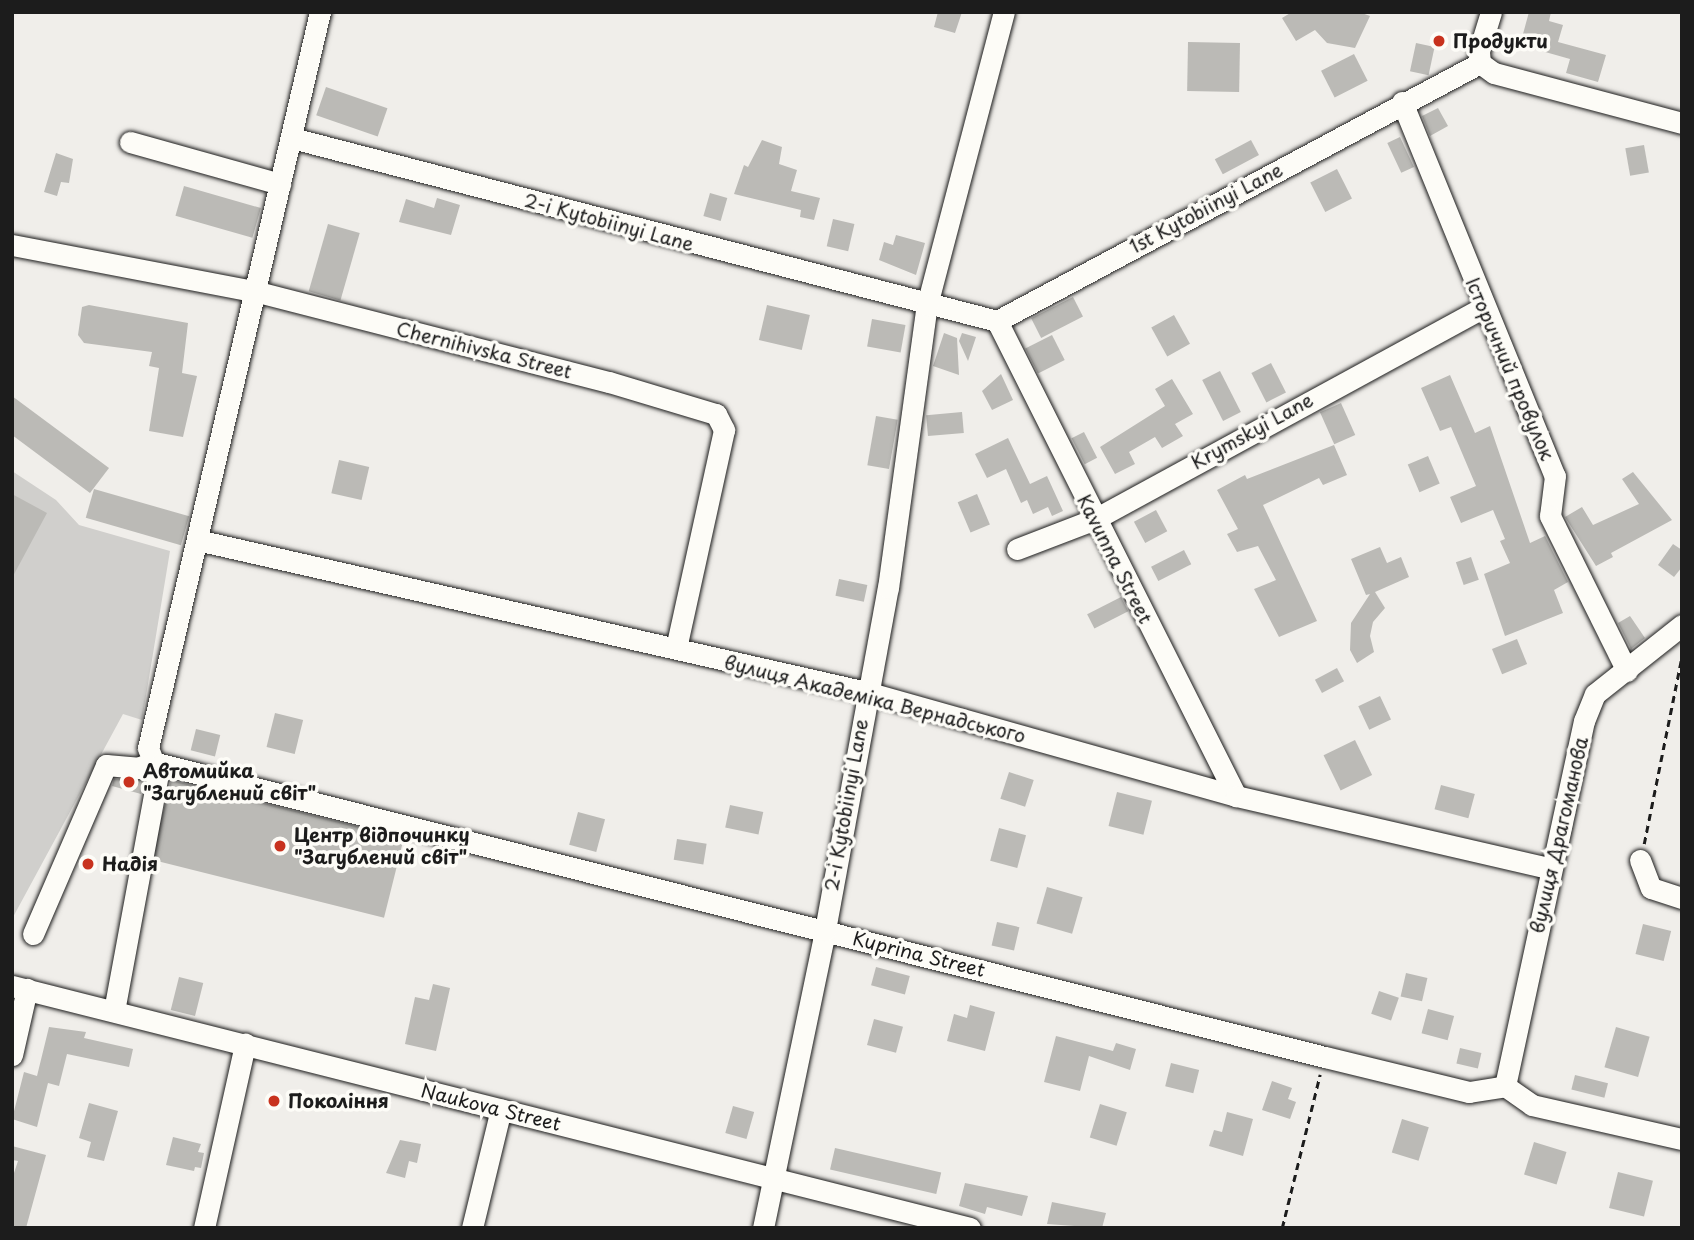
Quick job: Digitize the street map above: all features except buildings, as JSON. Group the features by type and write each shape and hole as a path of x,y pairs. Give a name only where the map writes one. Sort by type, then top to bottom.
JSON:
{"street":[{"path":"114,1011 158,774 148,748 320,12"},
{"name":"2-i Kytobiinyi Lane","path":"763,1228 825,930 866,692 888,588 927,305 1004,12"},
{"path":"1491,12 1479,51 1480,63 1494,73 1682,123"},
{"name":"1st Kytobiinyi Lane","path":"997,321 1402,102 1480,63"},
{"name":"Історичний провулок","path":"1402,102 1555,476 1550,516 1627,671"},
{"name":"2-i Kytobiinyi Lane","path":"292,138 927,305"},
{"path":"130,142 280,184"},
{"name":"Chernihivska Street","path":"12,245 254,291 609,382 719,417 724,430 676,648"},
{"path":"927,305 997,321"},
{"name":"Krymskyi Lane","path":"1017,550 1095,519 1484,307"},
{"name":"Kavunna Street","path":"997,321 1236,796"},
{"name":"вулиця Академіка Вернадського","path":"197,540 866,692 1236,796 1549,868"},
{"name":"вулиця Драгоманова","path":"1506,1086 1549,868 1595,694 1682,625"},
{"path":"33,934 106,765 138,768 152,762"},
{"name":"Kuprina Street","path":"152,762 407,829 825,930 1469,1092 1506,1086"},
{"path":"1640,860 1651,888 1682,898"},
{"path":"12,1055 20,988"},
{"name":"Naukova Street","path":"20,988 970,1228"},
{"path":"204,1228 245,1044"},
{"path":"1506,1086 1532,1105 1682,1139"},
{"path":"472,1228 501,1110"}],"path":[{"path":"1640,860 1682,655"},
{"path":"1282,1228 1325,1057"}],"shaded area":[{"path":"12,471 56,500 79,525 170,551 142,720 123,714 12,919"}],"place":[{"name":"Продукти","path":"1439,41"},
{"name":"Автомийка \"Загублений світ\"","path":"129,782"},
{"name":"Центр відпочинку \"Загублений світ\"","path":"280,846"},
{"name":"Надія","path":"88,864"},
{"name":"Покоління","path":"274,1101"}]}
